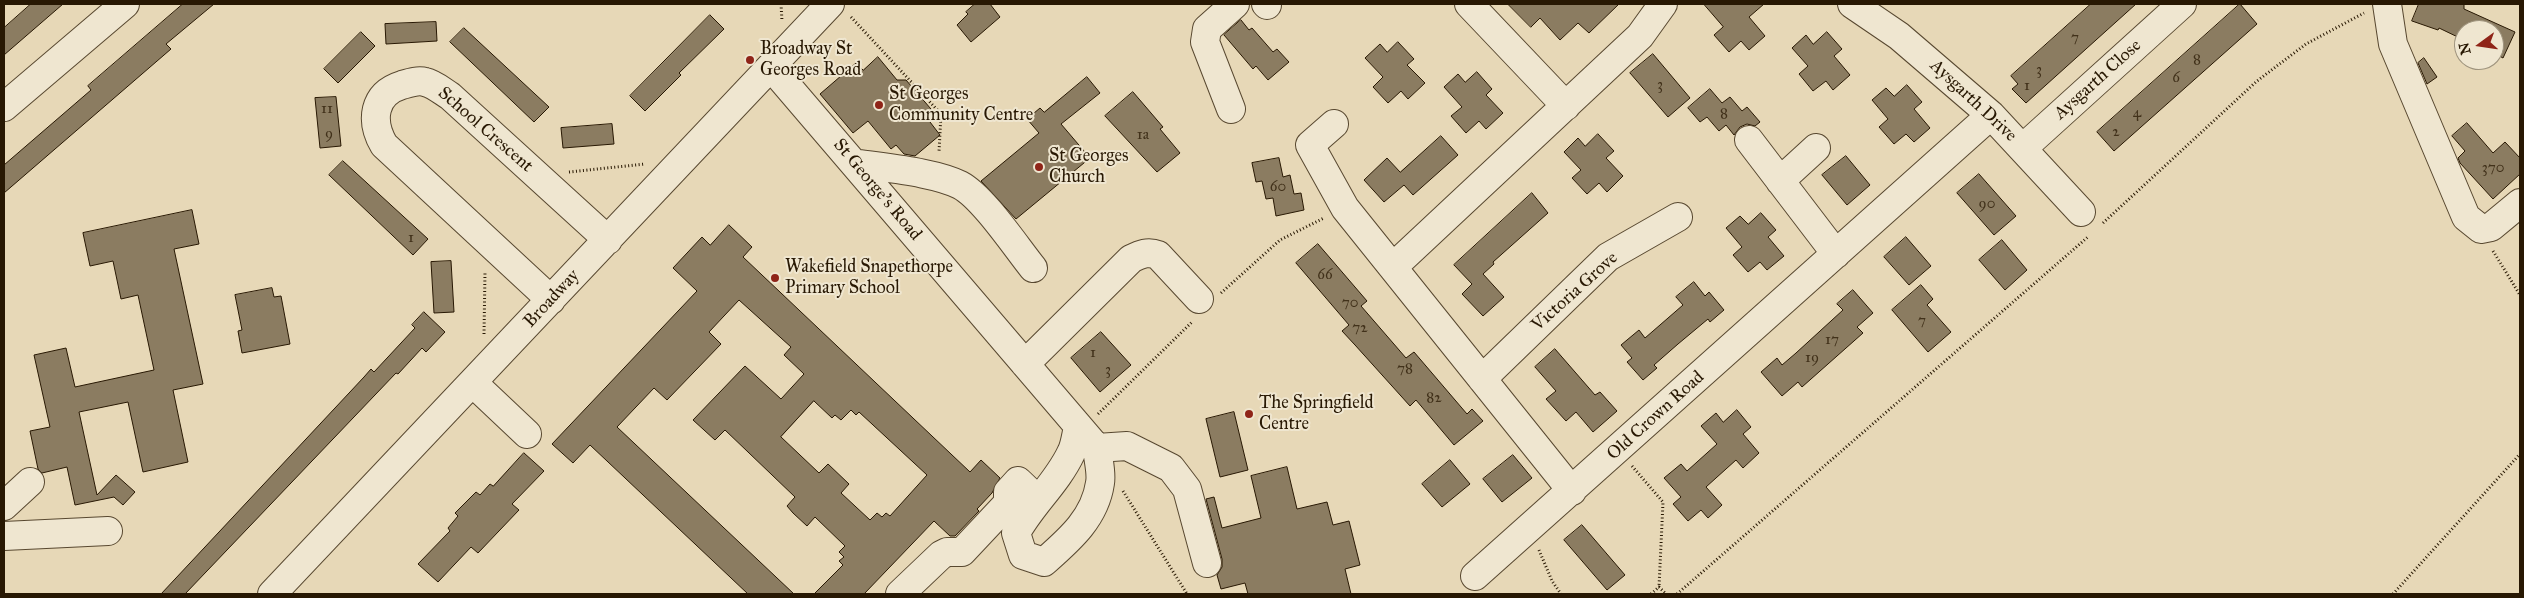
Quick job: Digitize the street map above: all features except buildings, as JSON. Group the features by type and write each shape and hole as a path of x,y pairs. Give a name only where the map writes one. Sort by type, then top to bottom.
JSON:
{"street":[{"path":"4,107 125,4"},
{"path":"1230,110 1205,42 1207,30 1235,4"},
{"path":"1469,4 1566,106"},
{"path":"1393,267 1640,36 1663,4"},
{"name":"Aysgarth Drive","path":"1852,4 1899,36 1991,114 2092,223"},
{"name":"Aysgarth Close","path":"2023,148 2174,6"},
{"path":"2379,6 2393,44 2466,217 2481,230 2491,227 2520,203"},
{"name":"Broadway","path":"272,594 682,160 772,68 838,7"},
{"name":"St George's Road","path":"772,68 1097,448"},
{"name":"School Crescent","path":"551,300 384,145 378,133 375,120 377,105 387,92 410,82 425,82 437,87 539,175 608,240"},
{"name":"Old Crown Road","path":"1474,576 1618,450 1991,114"},
{"path":"1334,124 1310,145 1345,208 1572,491"},
{"path":"1749,140 1836,254"},
{"path":"1780,181 1816,148"},
{"path":"854,163 938,178 961,185 974,195 1034,268"},
{"name":"Victoria Grove","path":"1482,379 1608,257 1678,217"},
{"path":"1025,364 1131,259 1139,255 1151,252 1158,256 1199,299"},
{"path":"478,377 527,434"},
{"path":"1078,427 1072,452 1027,513 1016,533 1023,554 1044,562 1072,537 1090,513 1100,482 1097,448 1127,446 1171,468 1187,489 1207,563"},
{"path":"900,594 941,555 947,552 962,552 1008,503 1008,492 1018,481 1038,500"},
{"path":"4,506 30,482"},
{"path":"4,536 108,531"}],"path":[{"path":"1676,594 2092,223 2257,80 2306,44 2379,6"},
{"path":"838,7 941,114 938,178"},
{"path":"539,175 682,160"},
{"path":"2476,226 2520,295"},
{"path":"478,377 486,238"},
{"path":"1618,450 1662,502 1659,587 1651,594"},
{"path":"2393,594 2520,454"},
{"path":"1123,490 1188,594"},
{"path":"1534,525 1539,550 1552,581 1561,594"},
{"path":"1659,587 1666,594"}],"place":[{"name":"Broadway St Georges Road","path":"750,60"},
{"name":"St Georges Community Centre","path":"879,105"},
{"name":"St Georges Church","path":"1039,167"},
{"name":"Wakefield Snapethorpe Primary School","path":"775,278"},
{"name":"The Springfield Centre","path":"1249,414"}]}
